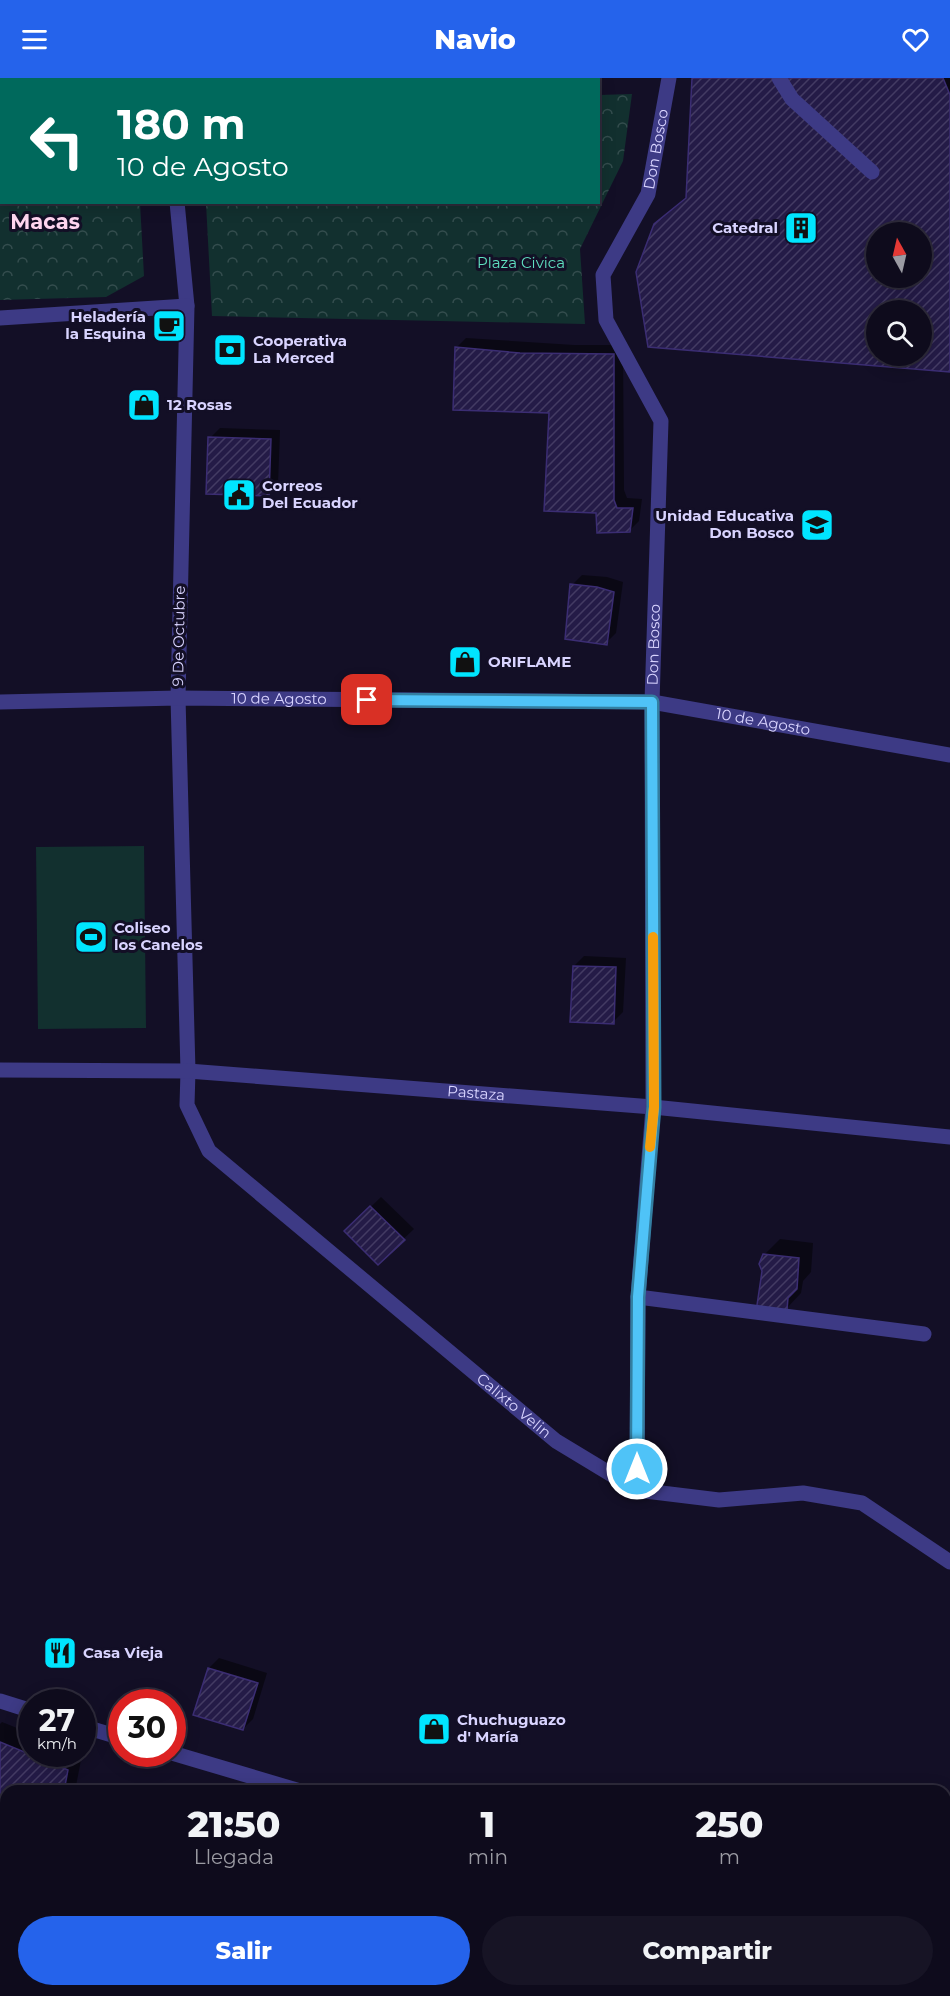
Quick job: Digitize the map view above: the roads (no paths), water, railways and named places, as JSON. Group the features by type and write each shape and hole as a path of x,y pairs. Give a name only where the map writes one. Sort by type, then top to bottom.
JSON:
{"street":[{"name":"Don Bosco","path":"637,1490 638,1297 654,1107 652,702 661,421 606,320 603,275 648,194 669,78"},
{"path":"779,78 792,99 872,171"},
{"name":"9 De Octubre","path":"177,204 187,306 178,698 188,1071"},
{"path":"0,318 187,306"},
{"name":"10 de Agosto","path":"0,702 178,698 652,702 950,755"},
{"name":"Pastaza","path":"0,1070 188,1071 654,1107 950,1137"},
{"name":"Calixto Velin","path":"188,1071 187,1106 209,1151 556,1441 637,1490 719,1500 803,1494 862,1503 950,1563"},
{"path":"638,1297 924,1334"},
{"path":"0,1701 18,1707"},
{"path":"186,1757 280,1785"}],"place":[{"name":"Catedral","path":"801,228"},
{"name":"Heladería la Esquina","path":"169,326"},
{"name":"Cooperativa La Merced","path":"230,350"},
{"name":"12 Rosas","path":"144,405"},
{"name":"Correos Del Ecuador","path":"239,495"},
{"name":"Unidad Educativa Don Bosco","path":"817,525"},
{"name":"ORIFLAME","path":"465,662"},
{"name":"Coliseo los Canelos","path":"91,937"},
{"name":"Casa Vieja","path":"60,1653"},
{"name":"Chuchuguazo d' María","path":"434,1729"}],"district":[{"name":"Macas","path":"45,222"}],"park label":[{"name":"Plaza Civica","path":"521,263"}]}
